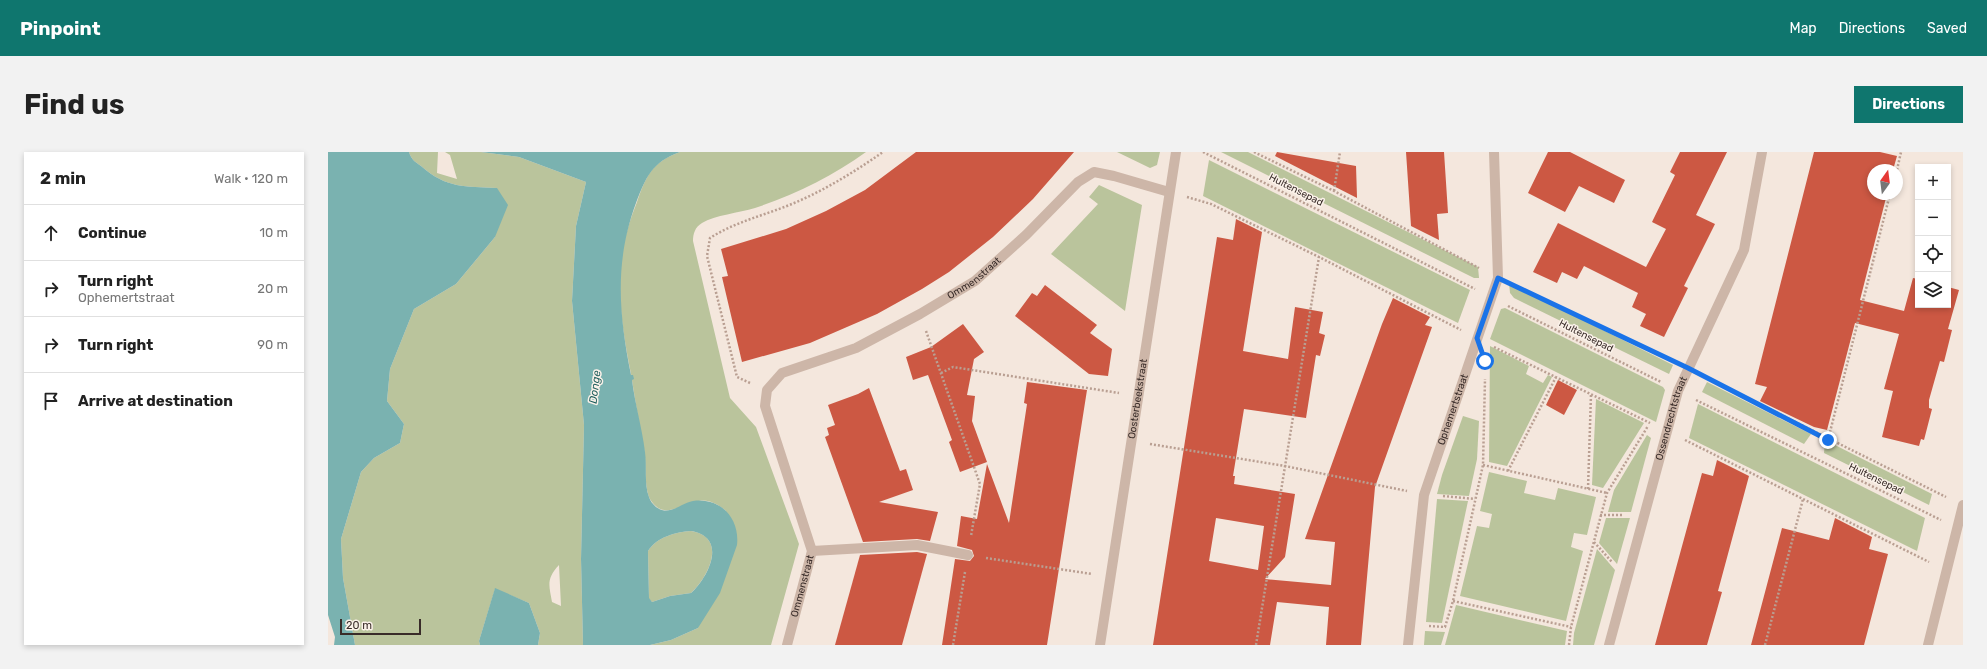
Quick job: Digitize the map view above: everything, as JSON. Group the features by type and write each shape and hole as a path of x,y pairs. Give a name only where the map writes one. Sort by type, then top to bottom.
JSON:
{"street":[{"name":"Oosterbeekstraat","path":"1100,645 1176,152"},
{"name":"Ophemertstraat","path":"1408,645 1424,495 1498,278 1494,152"},
{"name":"Ossendrechtstraat","path":"1609,645 1678,391 1744,250 1762,152"},
{"name":"Ommenstraat","path":"786,645 812,551 765,406 767,390 782,373 856,348 920,314 976,281 1026,235 1078,182 1094,172 1114,176 1169,192"},
{"path":"1928,645 1963,505"},
{"path":"812,551 917,545 968,555"}],"path":[{"path":"767,390 737,377 707,256 710,238 726,228 801,200 857,170 883,152"},
{"name":"Hultensepad","path":"1203,152 1491,298 1958,528"},
{"path":"1254,152 1334,191 1498,278 1688,368 1828,440 1963,505"},
{"path":"1334,191 1340,152"},
{"path":"1898,164 1901,152"},
{"path":"1169,192 1211,204 1319,256 1477,338 1946,571"},
{"path":"1828,440 1888,200"},
{"path":"1256,645 1319,256"},
{"path":"920,314 980,484 953,645"},
{"path":"941,373 953,367 1138,396"},
{"path":"1411,624 1445,627 1453,601 1483,465 1485,377"},
{"path":"1508,471 1556,377"},
{"path":"1588,489 1591,394"},
{"path":"1569,645 1571,627 1606,493 1650,423"},
{"path":"1131,441 1285,466 1424,495 1475,499"},
{"path":"1483,465 1606,493"},
{"path":"1765,645 1803,499"},
{"path":"1600,515 1644,515"},
{"path":"968,555 1110,577"},
{"path":"1453,601 1571,627"}],"green space":[{"path":"409,152 438,152 437,173 457,179 450,155 445,152 481,152 519,157 586,182 576,226 572,301 584,425 581,559 583,645 538,645 540,633 529,603 495,589 479,641 480,645 355,645 343,578 341,539 361,472 374,458 400,443 404,424 387,401 390,369 414,309 456,284 495,237 497,188 448,183 439,179 415,162","holes":["559,565 561,606 552,602 549,587 550,578"]},
{"path":"680,152 866,152 827,177 784,197 755,208 707,220 698,227 693,236 730,398 756,427 799,544 771,645 650,645 671,640 698,628 726,511 714,503 706,501 693,502 674,509 663,510 657,507 649,497 646,484 645,455 622,319 620,291 621,263 631,217 647,177 651,171 663,160"},
{"path":"1117,152 1160,152 1157,165 1150,168"},
{"path":"1221,152 1248,152 1478,267 1479,278 1474,278"},
{"path":"1209,160 1470,290 1458,323 1203,196"},
{"path":"1099,185 1142,205 1125,311 1051,254 1098,204 1089,197"},
{"path":"1509,283 1673,365 1669,374 1514,298 1510,293"},
{"path":"1505,308 1663,387 1665,390 1656,422 1490,339 1501,309"},
{"path":"1490,346 1529,366 1526,374 1543,383 1548,375 1552,377 1507,466 1489,462"},
{"path":"1707,382 1811,434 1804,444 1702,392"},
{"path":"1596,399 1644,423 1603,488 1592,485"},
{"path":"1698,404 1925,518 1917,551 1689,438"},
{"path":"1463,416 1479,421 1477,459 1469,496 1437,494 1442,475"},
{"path":"1647,435 1651,438 1631,512 1608,512 1614,490"},
{"path":"1825,440 1932,494 1929,505 1824,453"},
{"path":"1489,472 1527,481 1524,493 1555,500 1558,488 1596,497 1587,535 1574,533 1571,547 1583,551 1566,621 1460,596 1477,526 1489,528 1492,514 1480,511"},
{"path":"1437,499 1468,501 1442,623 1426,622"},
{"path":"1606,518 1630,518 1617,564 1599,543"},
{"path":"691,531 702,535 709,541 712,549 712,558 709,568 698,586 691,593 670,596 652,602 649,599 648,551 656,542 667,536"},
{"path":"1597,549 1615,570 1594,645 1573,645 1574,633"},
{"path":"1456,605 1567,631 1565,645 1445,645"},
{"path":"1425,631 1445,632 1441,645 1424,645"}],"water":[{"path":"328,152 409,152 417,163 439,179 448,183 497,188 508,205 495,237 456,284 414,309 390,369 387,401 404,424 400,443 374,458 361,472 341,539 343,578 355,645 334,645 335,637 328,615"},
{"name":"Donge","path":"481,152 680,152 670,156 656,166 647,178 636,203 624,247 621,289 622,310 627,353 631,375 633,375 634,379 632,380 646,457 647,492 650,500 656,507 666,511 693,501 703,501 720,506 732,519 737,535 737,545 720,593 698,628 671,640 650,645 583,645 581,559 584,425 572,301 576,226 586,182 519,157","holes":["691,531 702,535 709,541 712,549 712,558 709,568 698,586 691,593 670,596 652,602 649,598 648,551 656,542 673,534"]},
{"path":"495,588 529,603 540,633 538,645 480,645 479,641"}],"building":[{"path":"916,152 1074,152 1033,199 993,237 949,272 877,314 810,343 742,362 722,277 728,276 721,249 786,229 826,211 865,190"},
{"path":"1277,152 1356,166 1357,198 1275,156"},
{"path":"1406,152 1444,152 1448,213 1437,214 1439,240 1411,226"},
{"path":"1548,152 1570,152 1625,180 1614,203 1579,186 1565,212 1528,193"},
{"path":"1680,152 1727,152 1696,215 1715,224 1684,286 1688,288 1664,337 1640,326 1646,314 1632,307 1638,293 1584,266 1577,279 1562,272 1557,283 1533,272 1558,223 1646,267 1666,229 1652,222 1675,175 1670,172"},
{"path":"1814,152 1880,152 1897,156 1895,164 1867,164 1867,200 1885,200 1860,300 1904,311 1913,278 1915,278 1915,308 1951,308 1951,288 1959,290 1948,329 1952,330 1944,362 1940,361 1929,400 1929,408 1932,409 1924,440 1921,439 1919,446 1882,437 1893,391 1884,389 1899,334 1855,323 1827,430 1814,427 1760,401 1767,387 1755,384"},
{"path":"1236,219 1262,232 1243,351 1288,359 1295,307 1323,312 1319,333 1325,335 1320,356 1316,355 1306,418 1244,409 1233,476 1235,476 1234,484 1295,494 1285,557 1265,579 1331,585 1335,542 1305,539 1382,324 1393,298 1430,317 1425,325 1432,327 1375,487 1361,645 1326,645 1329,607 1277,602 1270,645 1153,645 1217,237 1233,240","holes":["1216,518 1264,526 1258,570 1209,561"]},
{"path":"1045,285 1097,325 1090,333 1112,349 1108,376 1089,374 1015,316 1032,293 1037,296"},
{"path":"963,324 984,352 974,359 967,395 975,396 972,421 987,462 960,472 949,442 952,440 928,375 913,380 906,357 931,347"},
{"path":"1558,380 1577,390 1564,415 1546,405"},
{"path":"1027,382 1087,390 1047,645 942,645 955,559 970,561 974,556 972,550 957,546 961,516 977,519 987,464 1009,523 1027,404 1024,403"},
{"path":"869,388 900,471 906,469 913,490 879,502 938,512 930,541 917,539 863,542 825,437 829,435 827,428 835,425 828,405 858,394"},
{"path":"1717,460 1749,476 1718,591 1722,592 1707,645 1655,645 1702,473 1713,476"},
{"path":"1835,518 1872,537 1869,549 1888,554 1864,645 1751,645 1782,528 1829,540"},
{"path":"917,552 927,554 902,645 835,645 860,555"}],"route":[{"path":"1485,361 1477,338 1498,278 1688,368 1828,440"}]}
